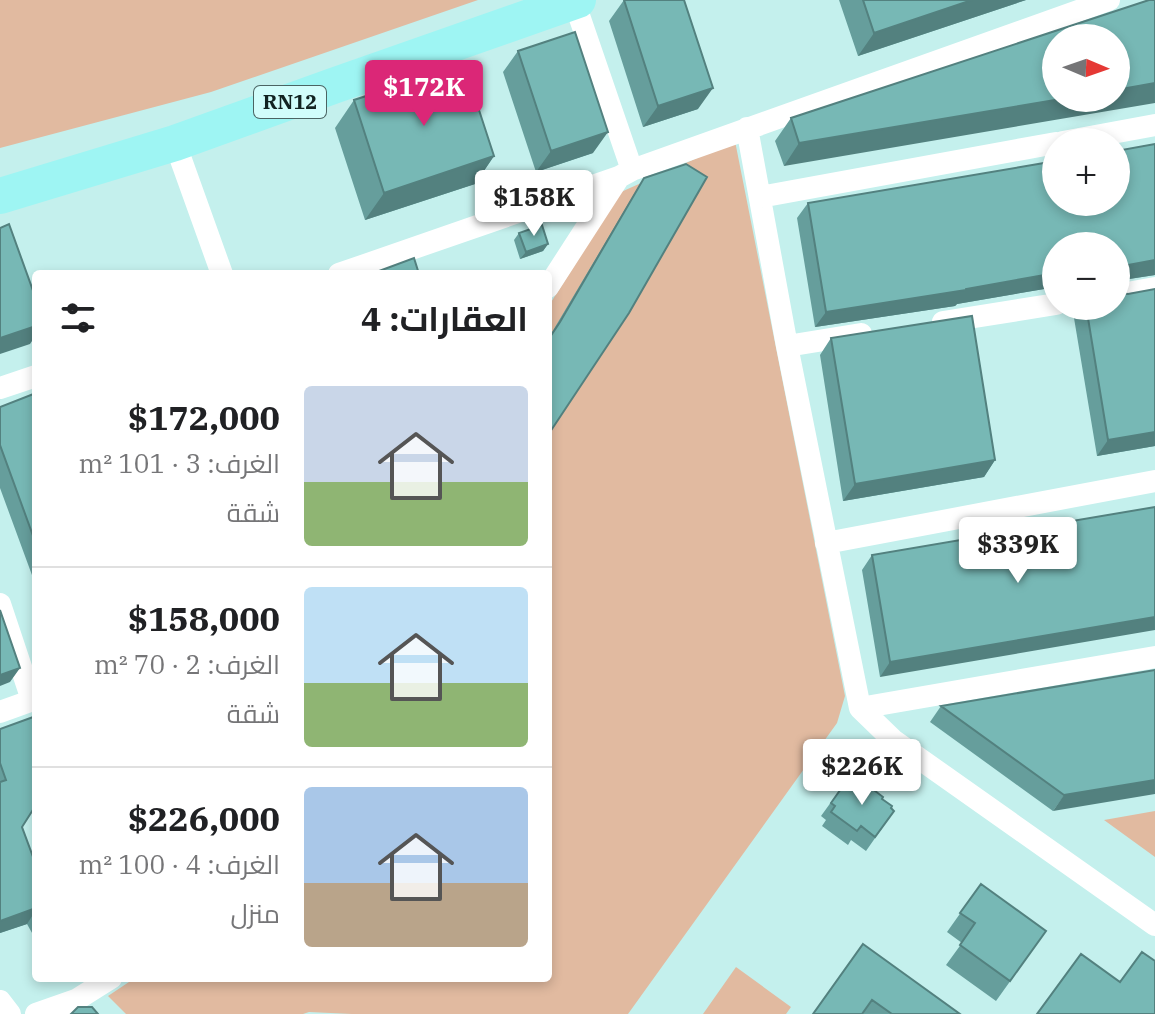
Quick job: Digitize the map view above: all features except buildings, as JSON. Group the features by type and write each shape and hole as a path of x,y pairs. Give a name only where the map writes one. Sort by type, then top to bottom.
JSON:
{"main road":[{"name":"RN12","path":"0,196 175,143 576,1"}],"street":[{"path":"350,270 1109,0"},
{"path":"576,1 626,173"},
{"path":"1130,130 1155,125"},
{"path":"747,128 787,346 860,708 893,740 1155,925"},
{"path":"175,143 221,270"},
{"path":"760,197 1042,146"},
{"path":"552,281 626,173"},
{"path":"1130,292 1155,288"},
{"path":"930,324 1042,306"},
{"path":"787,346 882,331"},
{"path":"0,388 32,377"},
{"path":"826,543 1155,481"},
{"path":"0,604 32,694"},
{"path":"860,708 1155,657"},
{"path":"0,712 32,701"},
{"path":"36,1014 83,1007 107,982"},
{"path":"0,1001 10,1014"}],"shaded area":[{"path":"0,0 478,0 211,92 0,148"},
{"path":"735,141 845,696 837,723 628,1014 126,1014 108,996 129,982 552,982 552,301 621,192"},
{"path":"1155,811 1155,857 1104,820"},
{"path":"736,967 791,1007 786,1014 703,1014"}]}
